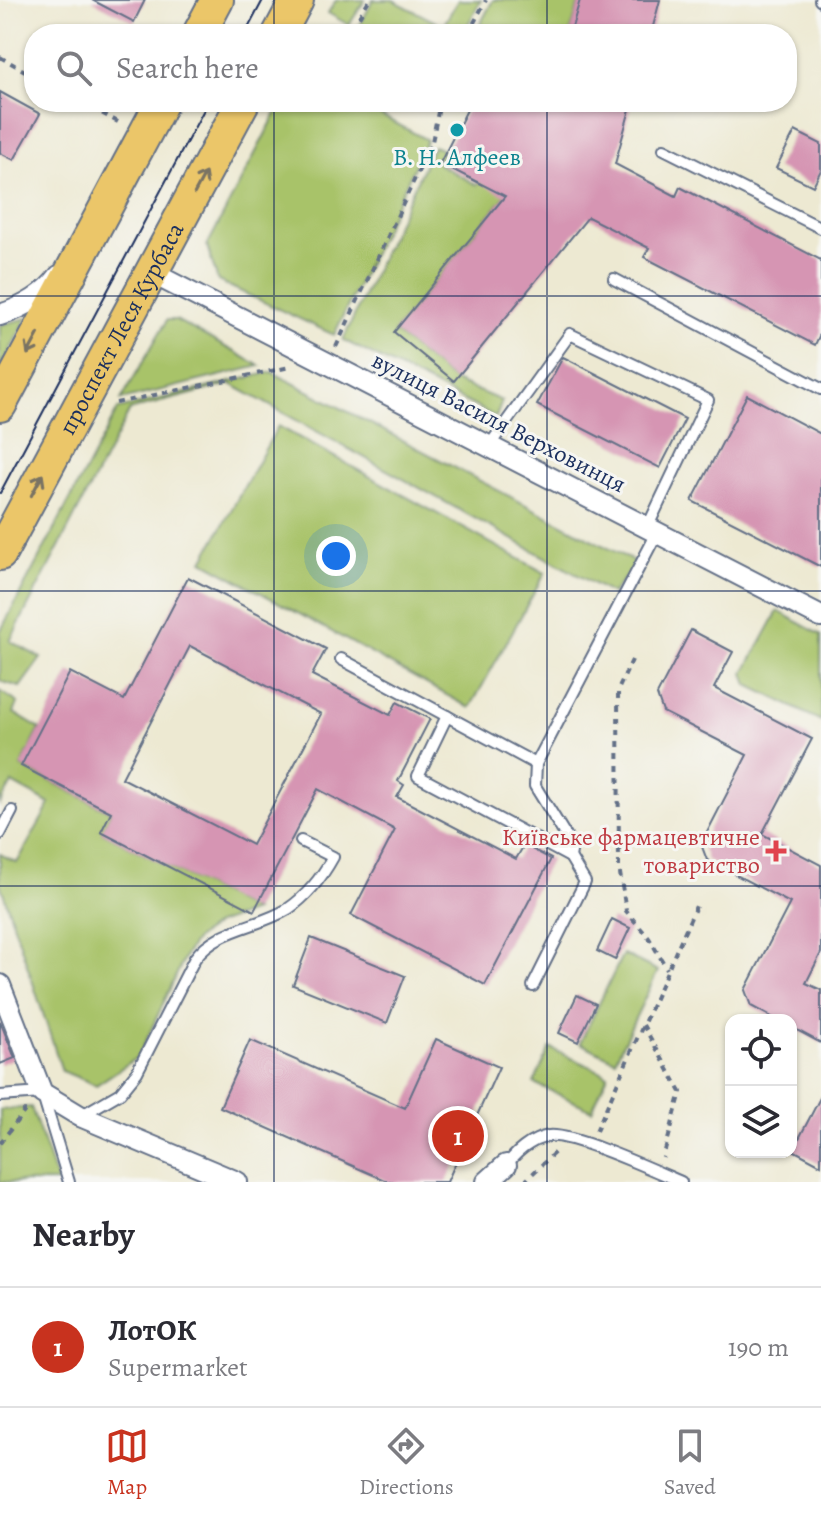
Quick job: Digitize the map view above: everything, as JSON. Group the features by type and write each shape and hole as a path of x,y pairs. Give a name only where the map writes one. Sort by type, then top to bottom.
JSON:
{"main road":[{"path":"204,24 217,0"},
{"path":"284,24 297,0"},
{"path":"0,405 157,112"},
{"name":"проспект Леся Курбаса","path":"0,554 238,112"}],"street":[{"path":"0,315 18,309 52,286 90,235"},
{"name":"вулиця Василя Верховинця","path":"152,273 821,617"},
{"path":"0,985 42,1093 80,1116 237,1182"},
{"path":"487,1182 502,1173"}],"lane":[{"path":"664,149 821,228"},
{"path":"614,279 821,389"},
{"path":"489,446 570,334 708,400 652,530 536,764 535,786 572,846 570,857"},
{"path":"341,659 536,764"},
{"path":"447,716 418,776 570,857 585,882 533,986"},
{"path":"0,834 12,811"},
{"path":"80,1116 120,1093 137,1072 204,947 216,938 288,909 320,879 333,857 301,841"},
{"path":"0,1096 42,1093 69,1182"},
{"path":"502,1173 528,1143 551,1135 590,1145 681,1182"}],"path":[{"path":"355,24 369,0"},
{"path":"473,24 486,0"},
{"path":"0,57 24,70"},
{"path":"100,112 118,122"},
{"path":"116,403 274,369 328,363 432,142 438,112"},
{"path":"632,660 618,690 619,867 626,911 649,938 667,971"},
{"path":"524,1182 558,1149 590,1145 696,906"},
{"path":"643,1025 681,1092 659,1173"},
{"path":"0,1143 24,1112 21,1094"}],"green space":[{"path":"336,0 365,0 350,24 328,13"},
{"path":"373,0 393,0 439,24 361,24"},
{"path":"458,0 481,0 468,24 444,24"},
{"path":"493,0 580,0 573,24 480,24"},
{"path":"277,112 375,112 427,140 334,335 218,281 207,246"},
{"path":"433,146 443,150 438,164 477,185 485,175 511,189 394,332 454,381 502,401 496,417 343,340"},
{"path":"27,318 0,369 0,325"},
{"path":"167,320 176,320 260,366 121,400"},
{"path":"272,372 637,563 612,594 231,384 130,410 10,641 41,658 20,687 0,681 0,632 118,409"},
{"path":"278,426 545,573 470,708 203,561"},
{"path":"778,611 821,635 821,721 748,685 744,673"},
{"path":"0,691 18,703 14,713 40,729 21,766 111,812 102,832 254,911 217,924 197,938 186,954 139,1056 96,1085 62,1071 0,883 0,854 17,863 50,804 12,783 0,804"},
{"path":"623,954 658,971 615,1060 580,1043"},
{"path":"550,1048 608,1075 592,1110 534,1083"},
{"path":"31,1107 57,1182 0,1182 0,1110"}],"building":[{"path":"92,0 145,0 134,22"},
{"path":"580,0 660,0 654,24 573,24"},
{"path":"0,92 24,105 24,112 40,114 14,160 0,153"},
{"path":"466,112 629,112 615,164 676,196 680,187 821,260 821,332 815,345 644,257 649,248 588,217 454,381 394,332 505,196 440,163"},
{"path":"795,131 821,144 821,170 813,186 776,168"},
{"path":"563,357 685,419 660,468 537,405"},
{"path":"747,395 821,434 821,567 692,501"},
{"path":"188,577 326,649 312,675 390,715 397,702 430,719 398,781 404,785 397,797 516,859 524,845 551,859 485,985 351,915 395,830 318,789 254,911 101,832 111,812 21,766 70,672 124,700","holes":["190,646 321,714 252,845 122,778"]},
{"path":"691,630 733,652 714,688 812,739 762,834 821,865 821,953 806,983 821,990 821,1043 797,1030 797,1014 766,1014 751,1006 745,990 790,903 707,860 701,844 747,755 663,712 657,695"},
{"path":"612,919 630,928 615,960 597,951"},
{"path":"311,938 405,976 387,1023 293,985"},
{"path":"577,995 596,1004 578,1042 559,1033"},
{"path":"0,1021 15,1058 0,1064"},
{"path":"436,1039 499,1067 447,1182 389,1182 220,1107 250,1040 405,1108"},
{"path":"821,1096 821,1165 797,1152 797,1142"}],"tram line":[{"path":"250,24 263,0"},
{"path":"0,493 203,112"}],"place":[{"name":"В. Н. Алфеев","path":"457,130"},
{"name":"Київське фармацевтичне товариство","path":"776,851"},
{"name":"ЛотОК","path":"458,1136"}]}
